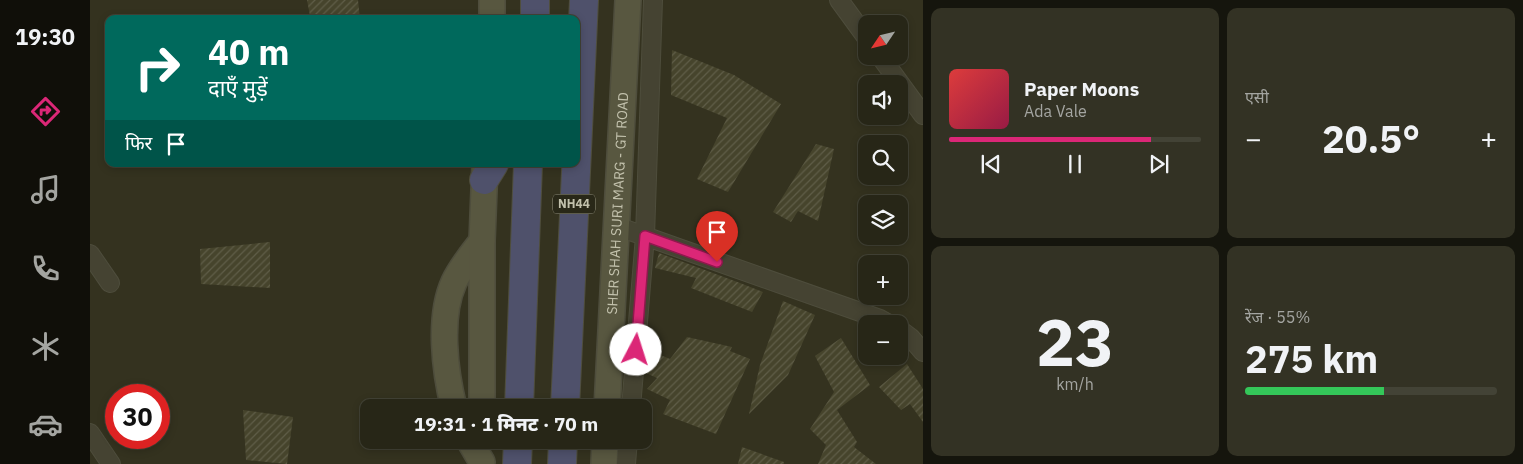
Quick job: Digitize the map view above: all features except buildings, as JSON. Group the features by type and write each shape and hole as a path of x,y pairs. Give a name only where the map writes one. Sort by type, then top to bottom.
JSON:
{"highway":[{"path":"534,15 535,0"},
{"name":"NH44","path":"580,86 584,0"},
{"path":"519,399 528,167"},
{"name":"NH44","path":"565,399 576,167"},
{"path":"517,464 518,449"},
{"path":"562,464 563,449"}],"street":[{"path":"492,0 492,15"},
{"name":"SHER SHAH SURI MARG - GT ROAD","path":"607,399 628,0"},
{"path":"632,399 645,236 653,0"},
{"path":"839,0 858,26"},
{"path":"887,65 923,115"},
{"path":"620,164 647,169"},
{"path":"482,399 482,241 488,169"},
{"path":"616,226 864,315"},
{"path":"452,399 448,384 445,339 446,305 453,283 482,241"},
{"path":"90,254 110,283"},
{"path":"908,336 923,351"},
{"path":"90,433 111,464"},
{"path":"604,464 605,449"},
{"path":"626,464 627,449"}],"route":[{"path":"636,350 645,236 717,262"}]}
